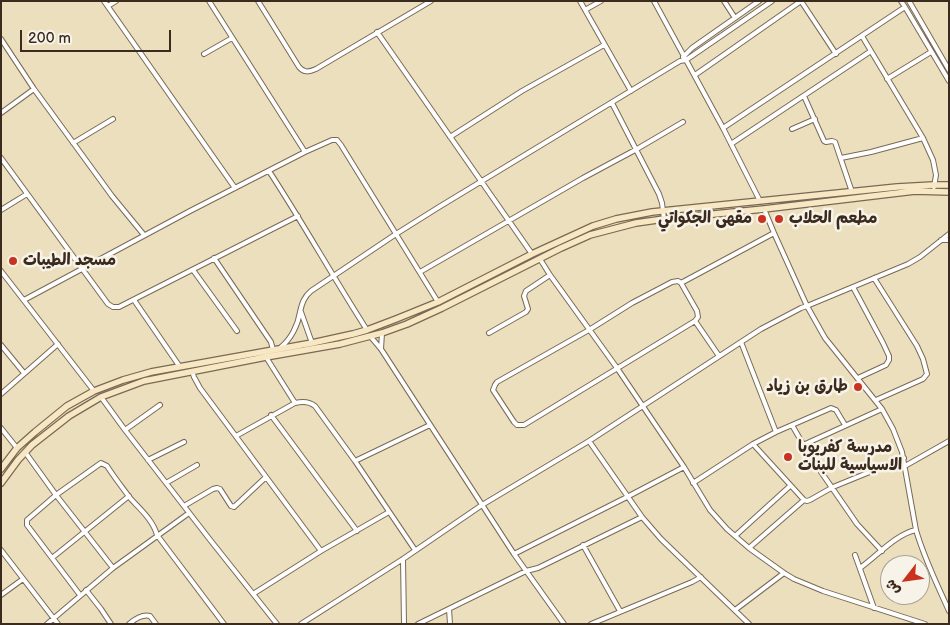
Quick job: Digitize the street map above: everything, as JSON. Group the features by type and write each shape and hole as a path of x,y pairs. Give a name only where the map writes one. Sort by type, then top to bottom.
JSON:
{"main road":[{"path":"1,483 32,444 69,416 101,397 144,381 266,356 340,344 382,333 466,297 590,235 636,223 664,219 915,191 949,185"},
{"path":"1,469 17,448 47,422 68,406 94,391 137,375 312,343 367,330 438,302 532,254 593,226 662,211 897,187 934,188 949,192"},
{"path":"810,196 812,203"},
{"path":"415,312 419,318"}],"street":[{"path":"104,1 235,188"},
{"path":"108,6 116,1"},
{"path":"209,1 305,152"},
{"path":"258,1 299,67 306,72 316,69 431,1"},
{"path":"580,1 631,92"},
{"path":"585,10 601,1"},
{"path":"654,1 695,75 760,201"},
{"path":"724,1 734,18"},
{"path":"685,58 688,52 760,1"},
{"path":"214,258 276,349 283,346 297,323 303,301 308,294 334,275 396,234 547,141 631,92 772,1"},
{"path":"695,75 801,1 836,54"},
{"path":"901,1 931,52 948,73"},
{"path":"911,2 948,73 949,81"},
{"path":"723,128 905,7"},
{"path":"378,32 532,254"},
{"path":"862,36 923,138 936,175 934,188"},
{"path":"204,54 232,38"},
{"path":"1,39 73,143 144,236"},
{"path":"450,138 522,91 604,45"},
{"path":"731,144 871,51"},
{"path":"887,79 931,52"},
{"path":"1,113 34,89"},
{"path":"804,96 825,142 832,140 835,142 852,192"},
{"path":"612,103 661,198 664,219"},
{"path":"73,143 113,119"},
{"path":"792,129 814,119"},
{"path":"420,272 583,178 637,150 683,122"},
{"path":"841,158 923,138"},
{"path":"24,300 235,188 305,152 330,140 335,140 339,142 438,302"},
{"path":"1,158 111,306 115,308 298,216"},
{"path":"269,171 367,330"},
{"path":"1,210 27,194"},
{"path":"764,209 808,306 830,345 876,400 897,436 904,458 916,530 926,560 949,610"},
{"path":"681,282 697,311 698,317 695,321 524,425 517,425 514,422 493,390 497,382 669,283 681,282 774,233"},
{"path":"300,624 403,559 482,505 589,441 772,323 801,308 908,264 949,234"},
{"path":"941,240 949,240"},
{"path":"540,259 550,276 617,368 684,467 702,498 727,529 749,548 784,573 813,587 925,624"},
{"path":"193,270 237,331"},
{"path":"1,271 94,391"},
{"path":"489,333 526,312 528,310 524,296 526,291 550,276"},
{"path":"874,278 917,346 927,374 926,377 876,400"},
{"path":"853,287 883,343 889,360 886,365 858,378"},
{"path":"134,300 180,367"},
{"path":"301,311 312,343"},
{"path":"695,321 719,356"},
{"path":"382,333 382,349"},
{"path":"370,336 382,349 514,554 564,624"},
{"path":"741,342 776,432"},
{"path":"1,394 58,344"},
{"path":"1,345 24,373"},
{"path":"266,356 295,403"},
{"path":"192,371 200,388 321,551"},
{"path":"101,397 277,624"},
{"path":"236,436 295,403 306,401 312,403 316,406 415,550"},
{"path":"125,430 160,406"},
{"path":"693,483 753,444 831,408 836,410 845,425"},
{"path":"803,445 882,409"},
{"path":"271,415 356,531"},
{"path":"354,461 430,425"},
{"path":"792,425 803,445 857,524 882,551"},
{"path":"1,428 17,448"},
{"path":"589,441 642,517 749,624"},
{"path":"905,466 949,441"},
{"path":"148,460 184,442"},
{"path":"753,444 804,500"},
{"path":"25,452 113,568"},
{"path":"749,548 804,500 810,500 833,487 904,458"},
{"path":"80,595 27,524 27,520 56,495 101,463 107,466 146,515 155,528 157,535 224,624"},
{"path":"166,483 197,465"},
{"path":"514,554 684,467"},
{"path":"184,506 217,488 220,489 231,506 234,507 266,478"},
{"path":"735,536 790,486"},
{"path":"52,558 129,496"},
{"path":"47,624 113,568 189,512"},
{"path":"253,594 321,551 389,512"},
{"path":"418,624 642,517"},
{"path":"860,568 900,536 916,530"},
{"path":"584,545 620,611"},
{"path":"1,550 58,624"},
{"path":"855,555 874,608"},
{"path":"403,559 404,624"},
{"path":"735,610 784,573"},
{"path":"591,624 701,577"},
{"path":"1,595 23,579"},
{"path":"86,590 111,624"},
{"path":"449,608 450,624"},
{"path":"129,624 148,615 156,624"}],"place":[{"name":"مقهى الجكواتي","path":"762,219"},
{"name":"مطعم الحلاب","path":"779,219"},
{"name":"مسجد الطيبات","path":"13,261"},
{"name":"طارق بن زياد","path":"858,387"},
{"name":"مدرسة كفريوبا الاسياسية للبنات","path":"788,457"}]}
